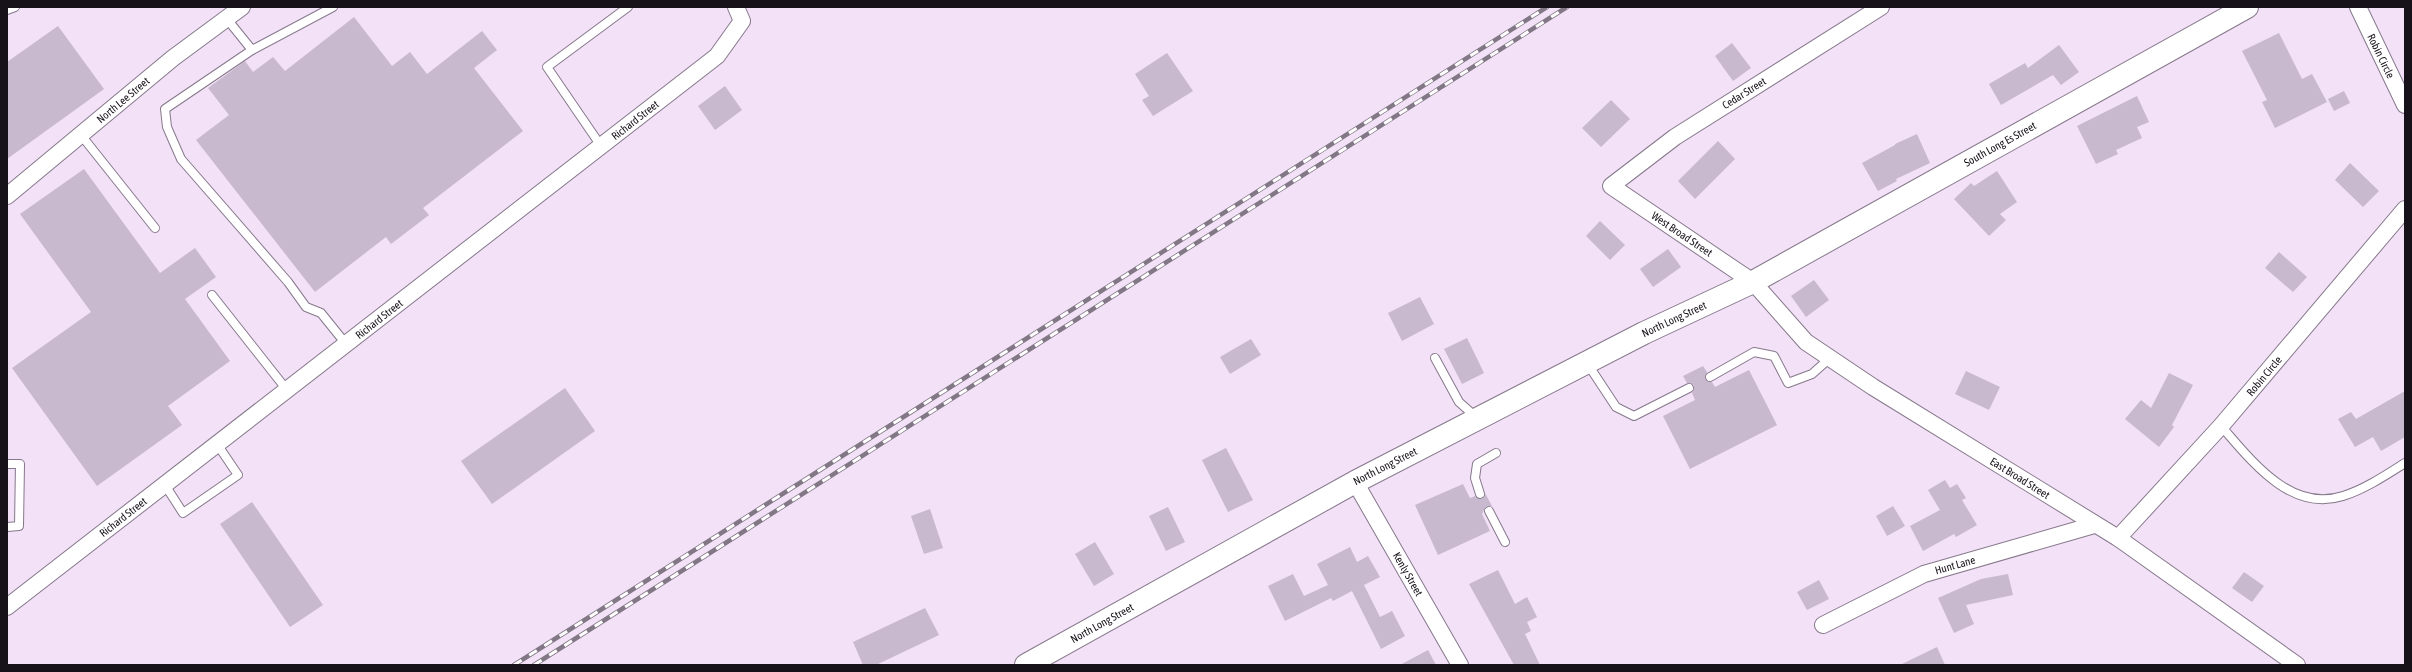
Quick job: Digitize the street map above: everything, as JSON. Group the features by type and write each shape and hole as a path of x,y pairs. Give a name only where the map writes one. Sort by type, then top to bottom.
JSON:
{"street":[{"name":"North Lee Street","path":"7,196 173,58 242,7"},
{"name":"Cedar Street","path":"1611,186 1675,137 1881,7"},
{"name":"South Long Es Street","path":"1753,282 2247,7"},
{"name":"Robin Circle","path":"2358,7 2404,100"},
{"name":"Richard Street","path":"7,607 717,56 739,14"},
{"name":"West Broad Street","path":"1611,186 1753,282"},
{"name":"Robin Circle","path":"2118,538 2221,426 2405,209"},
{"name":"East Broad Street","path":"1753,282 1806,342 2094,525 2118,538 2297,665"},
{"name":"North Long Street","path":"1026,665 1355,482 1586,362 1753,282"},
{"name":"Kenly Street","path":"1355,482 1460,665"},
{"name":"Hunt Lane","path":"1823,625 1924,574 2094,525"}],"lane":[{"path":"7,10 14,7"},
{"path":"333,7 252,50 165,109 167,127 181,159 288,282 306,307 321,313 346,344"},
{"path":"601,146 548,67 628,7"},
{"path":"227,19 252,50"},
{"path":"81,134 155,228"},
{"path":"212,295 287,390"},
{"path":"1710,378 1754,352 1774,356 1788,383 1812,374 1830,358"},
{"path":"1434,358 1459,402 1477,419"},
{"path":"1586,362 1616,407 1634,416 1689,388"},
{"path":"2221,426 2252,461 2276,483 2298,494 2321,498 2343,496 2377,481 2405,463"},
{"path":"165,485 183,513 238,475 217,444"},
{"path":"1480,494 1475,478 1477,464 1496,454"},
{"path":"7,464 20,464 19,526 7,527"},
{"path":"1489,511 1505,542"}],"building":[{"path":"354,17 392,66 410,52 427,74 482,31 497,50 474,68 523,131 423,208 429,215 391,244 386,237 315,292 196,140 229,115 208,88 245,61 253,72 273,57 285,71"},
{"path":"58,26 104,89 7,159 7,62"},
{"path":"2279,33 2302,79 2312,74 2327,102 2275,128 2262,102 2267,100 2242,51"},
{"path":"1732,43 1751,68 1733,81 1715,56"},
{"path":"2059,45 2079,72 2061,85 2053,75 2001,105 1989,84 2025,63 2028,68"},
{"path":"1167,53 1193,91 1153,116 1142,100 1149,96 1135,74"},
{"path":"725,86 742,110 715,130 698,106"},
{"path":"2344,91 2350,103 2334,111 2328,99"},
{"path":"2137,96 2149,122 2137,127 2142,138 2116,150 2118,154 2096,164 2077,126"},
{"path":"1611,100 1630,119 1601,147 1582,128"},
{"path":"1917,134 1930,163 1896,179 1897,181 1878,191 1862,163 1895,144"},
{"path":"1718,141 1735,159 1695,199 1678,181"},
{"path":"2350,163 2379,191 2363,207 2335,180"},
{"path":"84,169 160,273 195,248 216,277 185,299 230,361 168,406 182,425 97,486 12,368 91,312 20,214"},
{"path":"1997,171 2017,202 2000,214 2006,220 1989,236 1954,199 1971,183 1974,186"},
{"path":"1600,221 1625,245 1610,260 1586,236"},
{"path":"1668,249 1681,267 1653,287 1640,269"},
{"path":"2279,252 2307,277 2293,292 2265,268"},
{"path":"1814,280 1829,300 1806,317 1791,296"},
{"path":"1420,297 1434,324 1402,341 1388,313"},
{"path":"1467,338 1484,373 1462,384 1444,349"},
{"path":"1251,339 1261,355 1230,374 1220,357"},
{"path":"1703,366 1707,372 1705,379 1712,382 1715,387 1749,370 1777,425 1690,469 1663,416 1695,400 1692,393 1694,385 1687,383 1683,376"},
{"path":"1966,371 2000,387 1989,410 1955,394"},
{"path":"2169,373 2193,385 2172,425 2174,427 2159,447 2125,419 2141,400 2151,408"},
{"path":"565,388 595,431 492,504 461,461"},
{"path":"2405,391 2405,437 2381,451 2373,437 2355,447 2338,419 2351,412 2356,419"},
{"path":"1226,448 1253,500 1228,512 1202,460"},
{"path":"1945,480 1950,488 1957,484 1966,498 1962,500 1977,525 1956,537 1954,534 1923,551 1910,526 1940,510 1928,490"},
{"path":"1463,484 1470,498 1475,496 1482,499 1485,493 1492,506 1486,506 1482,514 1490,531 1438,555 1415,505"},
{"path":"252,502 323,605 290,627 220,524"},
{"path":"1893,506 1905,526 1887,536 1876,516"},
{"path":"1168,507 1185,542 1166,551 1149,516"},
{"path":"930,509 943,548 924,554 911,516"},
{"path":"1095,542 1114,574 1094,586 1075,554"},
{"path":"1350,547 1357,562 1368,556 1380,577 1364,585 1380,617 1392,611 1405,636 1381,649 1352,591 1333,601 1331,598 1285,621 1268,586 1293,574 1304,596 1328,585 1317,564"},
{"path":"1498,570 1515,604 1527,597 1537,617 1527,622 1531,631 1525,634 1540,665 1514,665 1469,584"},
{"path":"2244,572 2264,586 2252,602 2232,588"},
{"path":"2008,574 2013,595 1966,605 1974,624 1954,633 1938,598 1981,579"},
{"path":"1819,580 1829,599 1807,610 1797,592"},
{"path":"925,608 939,635 876,665 863,665 853,642"},
{"path":"1937,647 1945,665 1900,665"},
{"path":"1428,650 1436,665 1400,665"}],"railway":[{"path":"514,665 1547,7"},
{"path":"534,665 1567,7"}]}
